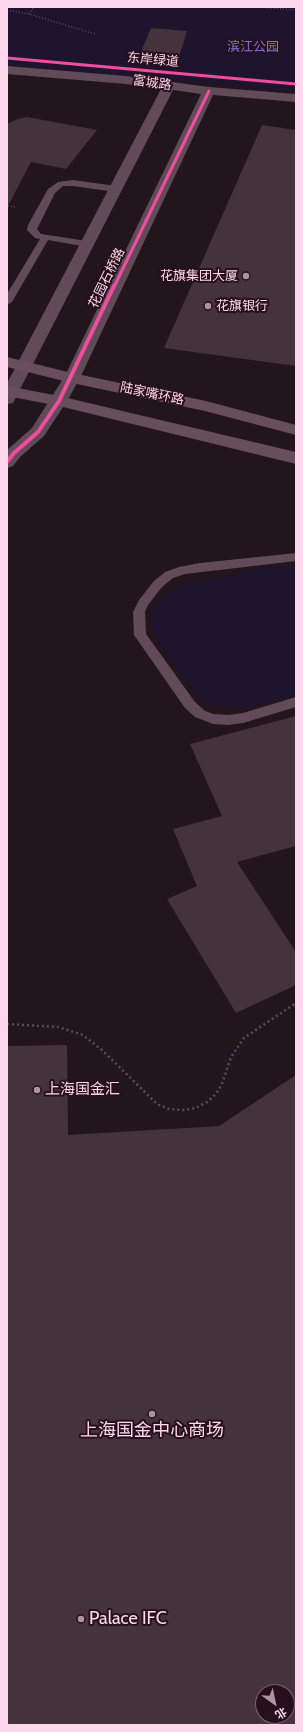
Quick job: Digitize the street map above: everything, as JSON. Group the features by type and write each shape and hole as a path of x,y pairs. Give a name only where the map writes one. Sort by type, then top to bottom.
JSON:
{"main road":[{"name":"陆家嘴环路","path":"7,362 72,378 206,406 296,430"},
{"name":"陆家嘴环路","path":"8,394 60,401 296,458"}],"street":[{"name":"富城路","path":"7,70 126,80 209,91 296,98"},
{"path":"8,394 24,366 169,86"},
{"name":"花园石桥路","path":"7,462 14,453 38,432 60,401 209,91"}],"lane":[{"path":"87,244 38,236 32,230 33,225 55,188 66,183 116,189"},
{"path":"7,302 45,238"},
{"path":"296,558 183,570 169,575 158,584 143,603 139,612 140,635 190,705 200,714 213,719 228,720 243,718 296,702"}],"path":[{"path":"29,14 34,7"},
{"path":"259,7 296,10"},
{"path":"7,10 29,14 95,34"},
{"path":"7,1024 58,1027 83,1034 102,1050 157,1104 169,1109 184,1110 196,1108 207,1102 216,1094 222,1084 231,1058 244,1038 296,1003"}],"green space":[{"name":"滨江公园","path":"7,7 296,7 296,92 7,65"},
{"path":"277,565 296,569 296,693 260,705 243,708 212,705 200,697 168,656 151,629 151,616 157,603 169,592 184,585"}],"building":[{"path":"151,28 187,31 177,63 138,59"},
{"path":"27,117 97,130 66,169 31,162 7,208 7,124"},
{"name":"花旗集团大厦","path":"262,125 296,130 296,366 164,348"},
{"path":"296,716 296,846 237,862 296,952 296,985 236,1013 167,899 197,886 173,829 222,816 190,744"},
{"name":"上海国金中心商场","path":"67,1045 68,1135 219,1126 296,1075 296,1725 7,1725 7,1046"}],"cycle path":[{"name":"东岸绿道","path":"7,58 296,84"},
{"path":"7,462 14,453 38,432 59,401 209,91"}],"place":[{"name":"花旗集团大厦","path":"246,276"},
{"name":"花旗银行","path":"208,306"},
{"name":"上海国金汇","path":"37,1090"},
{"name":"上海国金中心商场","path":"152,1414"},
{"name":"Palace IFC","path":"81,1619"}]}
